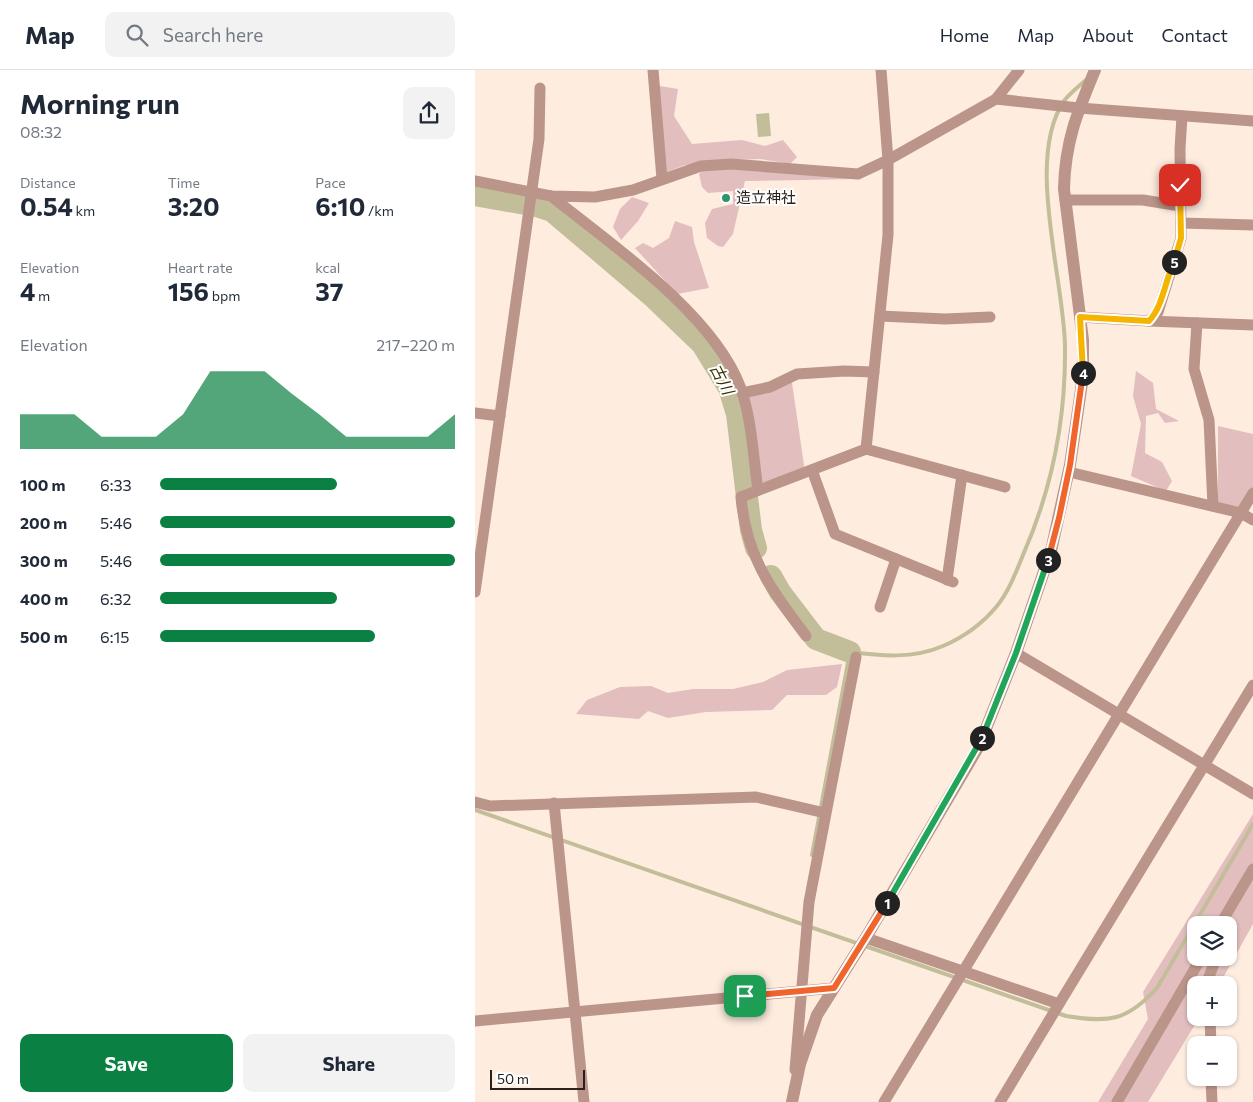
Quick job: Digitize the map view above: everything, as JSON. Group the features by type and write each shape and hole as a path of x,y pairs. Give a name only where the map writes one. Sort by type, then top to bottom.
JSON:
{"street":[{"path":"653,70 662,179"},
{"path":"866,449 888,235 888,160 881,70"},
{"path":"475,181 551,196 595,197 633,190 701,166 731,164 857,174 888,160 996,99 1019,70"},
{"path":"793,1089 817,1015 863,943 979,746 1016,653 1051,551 1069,472 1083,376 1080,317 1065,200 1065,165 1069,138 1095,70"},
{"path":"475,592 539,139 539,88"},
{"path":"996,99 1079,108 1253,121"},
{"path":"1149,321 1157,312 1181,238 1182,116"},
{"path":"551,196 643,269 698,322 721,350 742,393 748,414 758,490"},
{"path":"1065,200 1143,200 1180,206"},
{"path":"1181,223 1253,225"},
{"path":"880,316 945,319 990,317"},
{"path":"1080,317 1253,325"},
{"path":"1197,323 1194,369 1209,420 1213,506"},
{"path":"742,393 770,387 797,374 844,371 874,372"},
{"path":"475,413 500,416"},
{"path":"806,636 773,591 758,565 747,539 741,497 866,449 1005,487"},
{"path":"812,470 835,534 950,581 962,475"},
{"path":"1069,472 1241,513 1253,520"},
{"path":"885,1102 1253,493"},
{"path":"880,607 896,559"},
{"path":"1016,653 1253,794"},
{"path":"792,1102 808,918 825,813 856,657"},
{"path":"1000,1102 1253,685"},
{"path":"475,802 490,806 756,797 825,813"},
{"path":"554,803 584,1102"},
{"path":"1226,916 1253,869"},
{"path":"1229,911 1232,916"},
{"path":"863,943 965,972 1059,1004"},
{"path":"1117,1102 1196,966"},
{"path":"475,1021 834,988"},
{"path":"1211,1086 1212,1102"}],"shaded area":[{"path":"654,85 678,89 674,116 692,144 742,140 765,146 783,140 797,157 790,164 760,159 733,160 858,174 855,179 745,181 733,234 723,247 718,246 707,238 705,223 712,209 733,204 733,191 708,193 702,187 699,174 708,166 685,165 662,174"},
{"path":"769,113 771,136 758,137 756,114"},
{"path":"475,181 532,192 529,214 475,204"},
{"path":"632,197 649,203 638,221 621,240 613,227 620,209"},
{"path":"675,221 692,227 694,242 709,288 677,294 635,248 643,243 653,248 669,238"},
{"path":"1136,371 1153,383 1156,409 1179,421 1165,423 1158,413 1146,416 1145,453 1162,462 1172,481 1166,491 1131,476 1141,424 1133,396"},
{"path":"791,376 805,472 757,484 742,393"},
{"path":"1218,426 1253,434 1253,490 1243,510 1218,503"},
{"path":"842,664 837,687 826,695 787,695 772,710 706,712 668,718 648,711 639,719 576,714 587,700 620,687 651,686 668,693 693,689 733,689 763,682 787,670"},
{"path":"1253,814 1253,924 1237,953 1237,916 1190,916"},
{"path":"1187,921 1187,966 1230,966 1224,976 1187,976 1187,1026 1194,1026 1148,1102 1098,1102 1148,1019 1143,992"}],"waterway":[{"path":"812,855 850,652 874,655 909,655 943,646 966,634 986,618 1005,594 1042,505 1060,427 1065,373 1063,319 1049,220 1048,154 1053,125 1064,101 1086,80"},
{"name":"古川","path":"475,195 537,206 552,211 652,296 702,344 729,388 737,414 751,530 756,548"},
{"name":"古川","path":"771,576 780,592 816,639 850,652"},
{"path":"475,810 1066,1016 1094,1019 1106,1019 1126,1013 1146,999 1157,988 1253,824"}],"place":[{"name":"造立神社","path":"726,198"}],"route":[{"path":"745,996 834,988 939,816 979,746 1016,653 1051,551 1059,518 1070,465 1083,376 1083,340 1080,317 1149,321 1157,312 1181,238 1180,185"}]}
